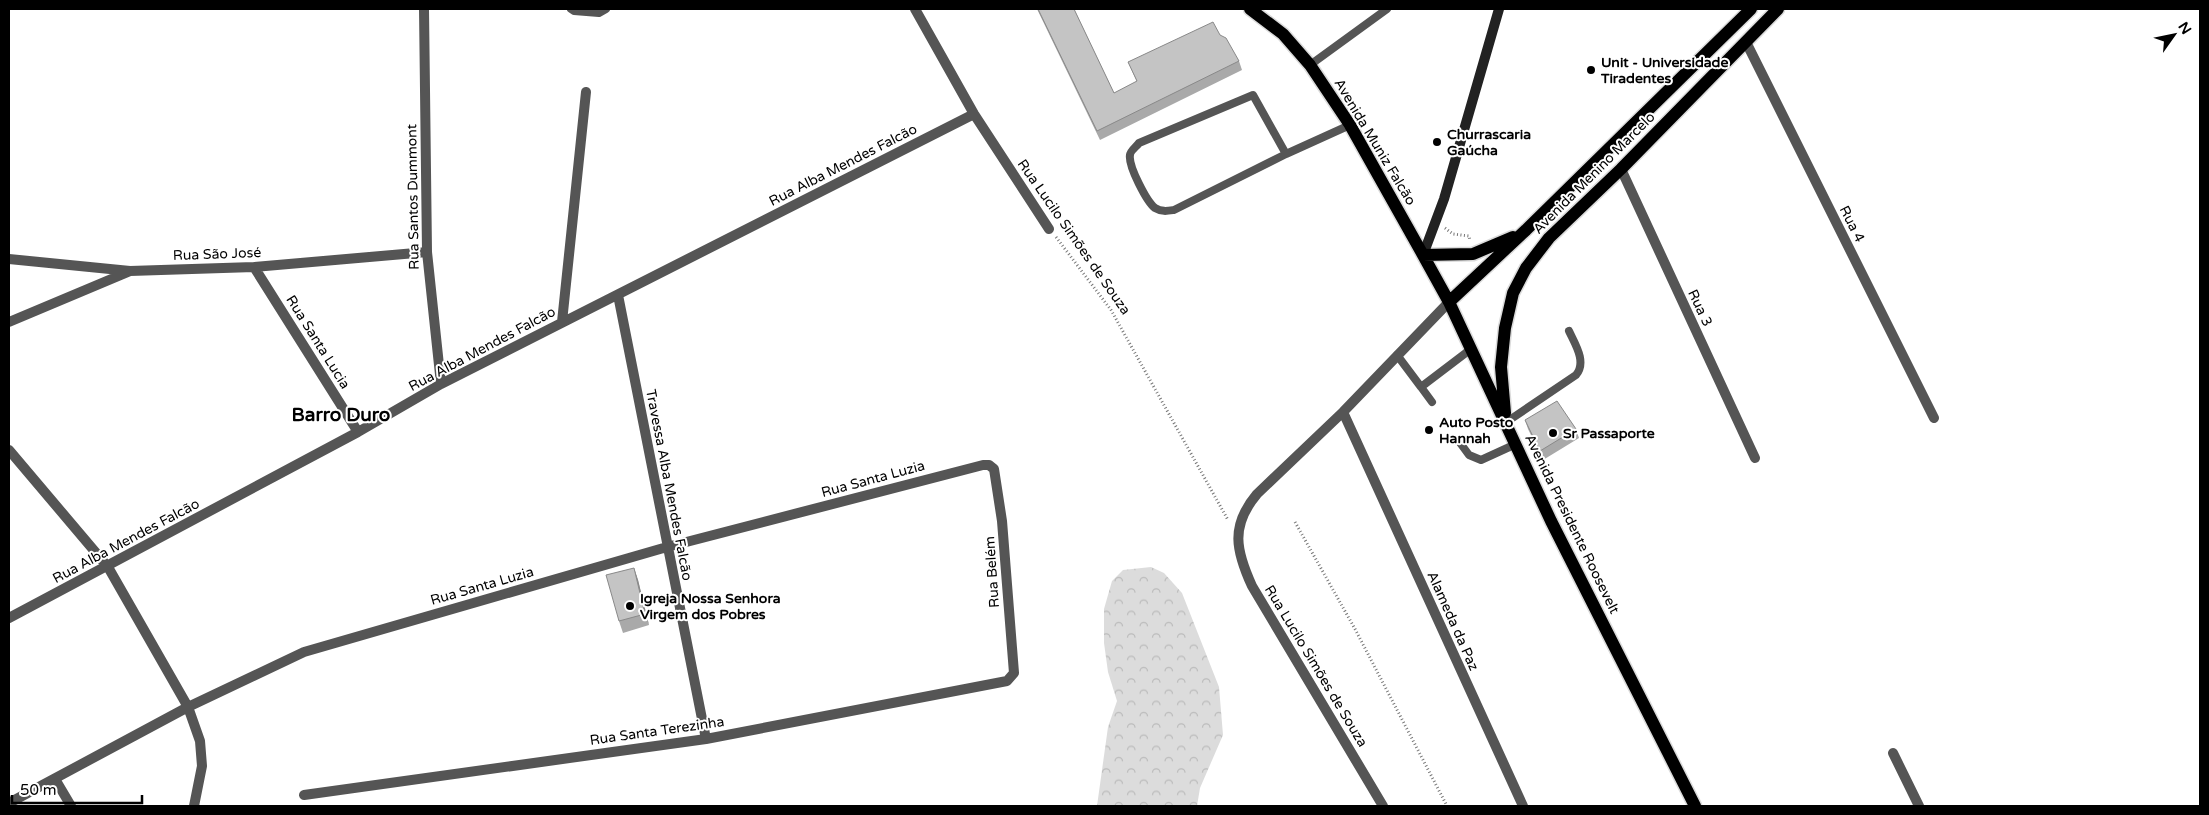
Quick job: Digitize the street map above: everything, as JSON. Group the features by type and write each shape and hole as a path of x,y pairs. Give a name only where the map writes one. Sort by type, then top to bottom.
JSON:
{"main road":[{"name":"Avenida Muniz Falcão","path":"1250,9 1283,34 1310,65 1350,125 1424,255"},
{"path":"1499,9 1444,199 1424,255 1472,254 1500,244 1526,230"},
{"name":"Avenida Menino Marcelo","path":"1449,302 1526,230 1751,9"},
{"name":"Avenida Menino Marcelo","path":"1506,423 1501,367 1505,328 1513,293 1526,268 1549,238 1778,9"},
{"name":"Avenida Presidente Roosevelt","path":"1424,255 1449,302 1556,530 1695,806"}],"street":[{"name":"Rua Santos Dummont","path":"424,9 426,252 441,384"},
{"name":"Rua Lucilo Simões de Souza","path":"915,9 974,114 1049,229"},
{"name":"Rua 4","path":"1746,42 1934,418"},
{"path":"562,322 586,92"},
{"name":"Rua Alba Mendes Falcão","path":"9,618 108,567 358,432 441,384 974,114"},
{"name":"Rua 3","path":"1620,169 1755,458"},
{"name":"Rua São José","path":"9,259 130,271 254,266 426,252"},
{"name":"Rua Santa Lucia","path":"254,266 358,432"},
{"path":"9,322 130,271"},
{"name":"Travessa Alba Mendes Falcão","path":"618,295 706,739"},
{"name":"Rua Lucilo Simões de Souza","path":"1383,806 1252,586 1241,562 1238,535 1240,520 1246,507 1343,412 1449,302"},
{"name":"Alameda da Paz","path":"1343,412 1523,806"},
{"path":"9,450 108,567 188,707 200,742 202,766 194,806"},
{"name":"Rua Santa Luzia","path":"9,803 188,707 304,652 667,547 989,465"},
{"name":"Rua Belém","path":"989,465 994,470 1002,521 1014,674 1010,680"},
{"name":"Rua Santa Terezinha","path":"304,795 706,739 1010,680"},
{"path":"1893,753 1919,806"},
{"path":"56,779 71,806"}],"lane":[{"path":"571,9 574,11 599,12 606,9"},
{"path":"1310,65 1388,9"},
{"path":"1286,154 1253,95 1140,143 1130,152 1129,157 1138,183 1154,207 1164,212 1174,210 1286,154 1350,125"},
{"path":"1506,423 1581,370 1581,361 1569,331"},
{"path":"1421,387 1471,349"},
{"path":"1397,355 1432,402"},
{"path":"1458,440 1469,455 1481,460 1516,444"}],"path":[{"name":"Rua Lucilo Simões de Souza","path":"1049,229 1111,310 1208,486 1238,535"},
{"path":"1296,522 1372,661 1447,806"}],"green space":[{"path":"1151,567 1164,573 1182,593 1219,687 1223,735 1200,788 1197,806 1097,806 1108,727 1117,701 1108,672 1104,643 1104,609 1112,581 1123,570"}],"building":[{"path":"1038,9 1074,9 1114,93 1137,81 1128,62 1213,22 1220,35 1226,38 1239,61 1097,131"},
{"name":"Sr Passaporte","path":"1557,401 1576,429 1540,451 1525,420"},
{"name":"Igreja Nossa Senhora Virgem dos Pobres","path":"634,568 645,614 619,621 606,575"}],"place":[{"name":"Unit - Universidade Tiradentes","path":"1591,70"},
{"name":"Churrascaria Gaúcha","path":"1437,142"},
{"name":"Auto Posto Hannah","path":"1429,430"},
{"name":"Sr Passaporte","path":"1553,433"},
{"name":"Igreja Nossa Senhora Virgem dos Pobres","path":"630,606"}],"district":[{"name":"Barro Duro","path":"341,415"}]}
